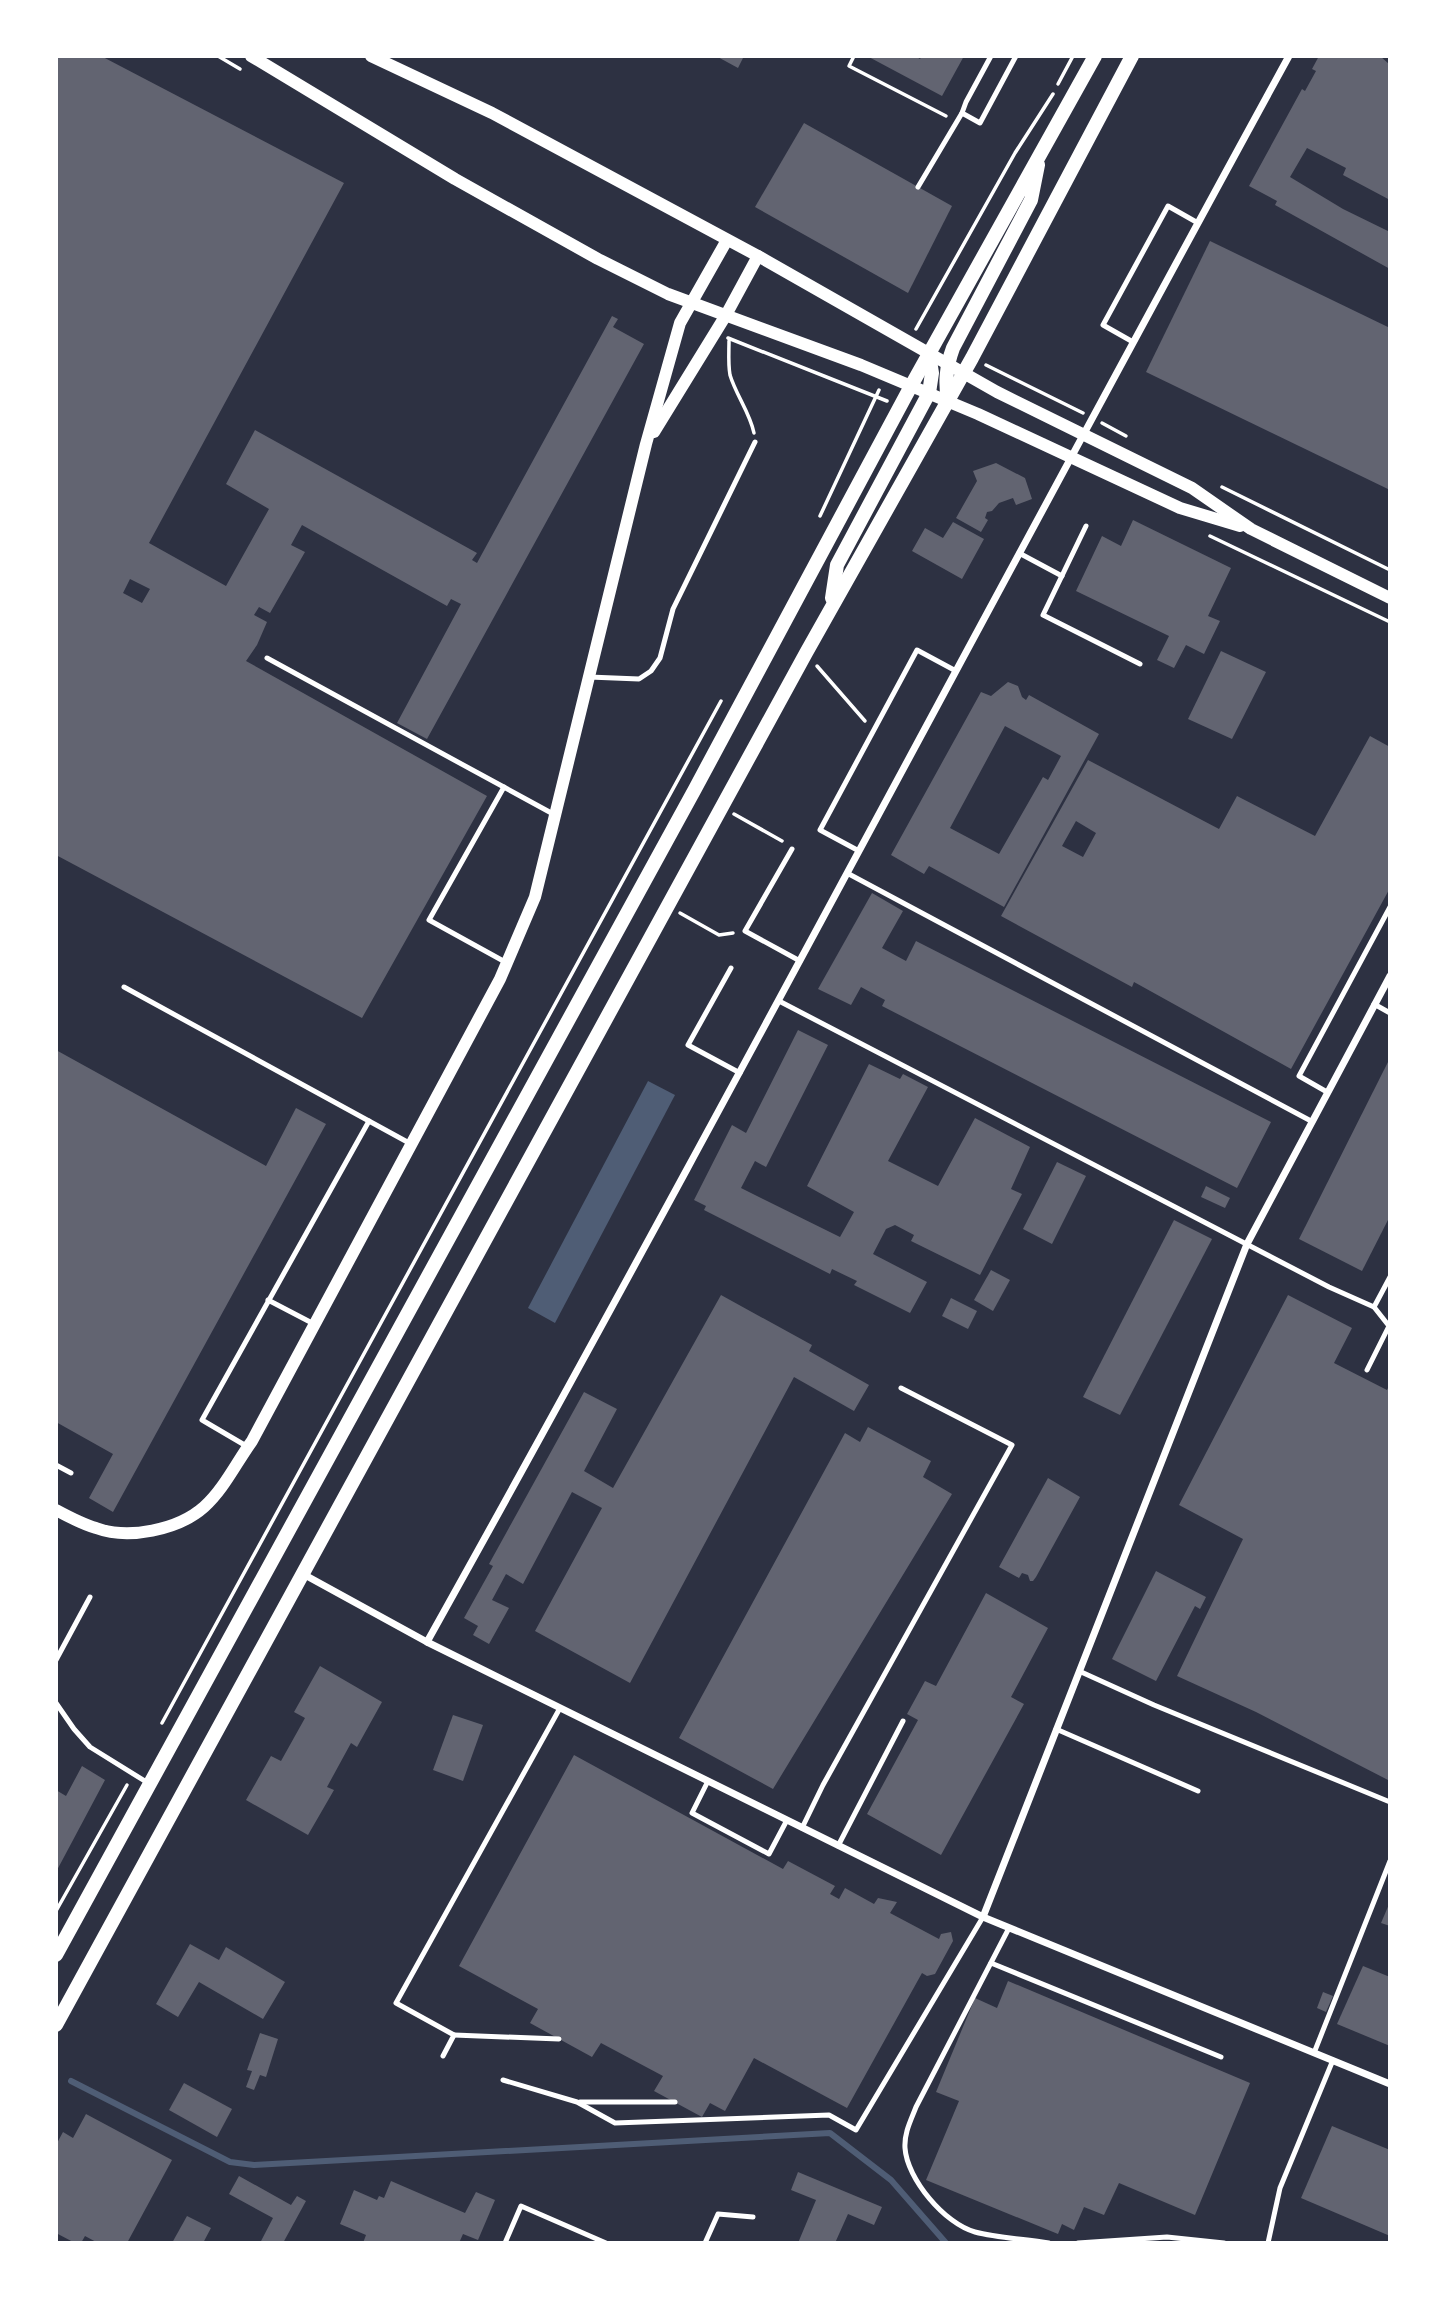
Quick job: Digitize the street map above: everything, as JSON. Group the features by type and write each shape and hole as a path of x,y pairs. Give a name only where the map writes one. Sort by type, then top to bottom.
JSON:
{"main road":[{"path":"56,1955 688,801 911,386 1095,56"},
{"path":"56,2025 806,653 964,373 1130,56"},
{"path":"948,401 947,365 953,348 1031,200 1040,153"},
{"path":"831,608 837,565 929,393 932,373 929,354"}],"street":[{"path":"251,56 455,179 586,253 659,289 929,393 1180,508 1251,529"},
{"path":"371,56 492,113 758,257 947,365 1192,488 1251,529 1390,598"},
{"path":"427,1642 740,1073 1070,458 1290,56"},
{"path":"56,1510 98,1530 141,1534 188,1519 218,1492 248,1447 507,963 535,897 646,444 680,323 727,240"},
{"path":"646,444 726,315 758,257"},
{"path":"983,1917 1247,1244 1390,976"},
{"path":"303,1574 427,1642 983,1917 1390,2084"}],"lane":[{"path":"918,187 962,114 991,56"},
{"path":"962,114 979,123 1016,56"},
{"path":"1133,342 1103,326 1168,206 1198,223"},
{"path":"589,677 639,679 651,671 660,657 673,609 755,442"},
{"path":"1086,526 1043,615 1140,664"},
{"path":"1019,553 1062,576"},
{"path":"859,851 820,830 873,731 917,650 956,671"},
{"path":"267,658 555,816"},
{"path":"504,787 429,920 507,963"},
{"path":"792,849 745,931 800,961"},
{"path":"847,873 1311,1121"},
{"path":"1327,1092 1299,1076 1390,907"},
{"path":"731,968 688,1045 740,1073"},
{"path":"124,987 411,1144"},
{"path":"779,1001 1374,1307 1389,1326 1367,1370"},
{"path":"1374,1004 1390,1013"},
{"path":"248,1447 202,1420 369,1121"},
{"path":"1374,1307 1390,1277"},
{"path":"268,1300 314,1324"},
{"path":"802,1828 823,1785 1012,1445 901,1388"},
{"path":"56,1465 71,1473"},
{"path":"56,1660 90,1597"},
{"path":"1079,1671 1154,1705 1390,1802"},
{"path":"56,1703 90,1747 151,1785"},
{"path":"559,2039 454,2035 396,2003 560,1708"},
{"path":"838,1846 903,1721"},
{"path":"1056,1729 1198,1791"},
{"path":"708,1781 692,1813 769,1854 788,1821"},
{"path":"1314,2053 1390,1861"},
{"path":"503,2080 577,2102 615,2123 829,2115 856,2130 983,1917"},
{"path":"1009,1928 916,2107 906,2131 905,2149 910,2170 918,2184 953,2221 974,2232 1049,2243"},
{"path":"991,1963 1221,2057"},
{"path":"443,2056 454,2035"},
{"path":"1268,2243 1280,2188 1333,2060"},
{"path":"577,2102 675,2102"},
{"path":"505,2243 521,2206 606,2243"},
{"path":"705,2243 718,2214 753,2217"},
{"path":"1079,2243 1167,2237 1224,2243"}],"path":[{"path":"854,56 849,66 947,117 962,114"},
{"path":"908,343 1073,56"},
{"path":"729,339 730,372 751,420 755,442"},
{"path":"816,526 876,396 888,376"},
{"path":"806,653 873,731"},
{"path":"161,1725 723,696"},
{"path":"722,807 774,835 792,849"},
{"path":"667,906 719,935 745,931"},
{"path":"56,1911 134,1774"}],"water":[{"path":"648,1081 675,1095 555,1323 528,1308"}],"building":[{"path":"56,56 101,56 344,183 149,543 226,586 269,509 226,484 255,430 477,553 472,560 477,563 612,316 618,319 613,327 644,344 427,739 397,723 461,604 451,599 447,606 302,525 291,545 305,552 270,613 259,607 254,615 267,622 246,661 487,796 362,1018 56,855","holes":["130,579 150,589 142,603 123,593"]},
{"path":"716,56 744,56 738,68"},
{"path":"867,56 915,56 920,59 922,56 964,56 942,96"},
{"path":"1319,56 1380,56 1389,64 1390,200 1343,175 1346,168 1307,148 1290,177 1343,209 1390,232 1390,269 1275,205 1277,201 1249,186 1302,89 1305,91 1316,71 1312,69"},
{"path":"804,123 952,206 908,293 755,207"},
{"path":"1210,241 1390,328 1390,490 1146,372"},
{"path":"996,463 1025,478 1032,499 1016,505 1013,498 999,503 992,511 987,512 985,518 988,520 981,532 956,518 977,481 973,471"},
{"path":"1133,520 1231,568 1208,616 1220,621 1204,654 1186,645 1174,668 1157,660 1169,636 1076,591 1102,536 1121,546"},
{"path":"953,522 984,539 962,579 912,551 925,528 943,538"},
{"path":"1221,651 1266,672 1232,739 1188,719"},
{"path":"1008,682 1018,686 1026,700 1029,695 1099,734 1004,907 929,866 924,874 891,855 981,692 991,696","holes":["1005,726 1061,756 1048,780 1043,777 999,854 950,828"]},
{"path":"1370,736 1390,747 1390,888 1291,1069 1134,982 1132,987 1001,916 1088,760 1219,829 1237,796 1315,836","holes":["1076,821 1096,833 1083,857 1062,846"]},
{"path":"872,893 903,911 882,948 906,961 916,941 1271,1122 1237,1188 882,1006 885,1000 861,987 851,1005 818,989"},
{"path":"798,1030 828,1045 766,1167 755,1161 741,1188 840,1237 854,1212 807,1186 869,1064 900,1079 903,1074 928,1087 888,1161 938,1186 975,1118 1030,1147 1011,1189 1022,1194 980,1275 911,1241 914,1235 895,1225 886,1229 873,1254 927,1282 910,1313 854,1285 857,1281 832,1269 830,1274 704,1210 706,1206 694,1200 732,1125 746,1133"},
{"path":"56,1050 266,1166 296,1108 326,1124 113,1512 89,1498 113,1454 56,1422"},
{"path":"1390,1058 1390,1216 1362,1271 1299,1239"},
{"path":"1057,1162 1086,1176 1052,1244 1023,1229"},
{"path":"1206,1186 1230,1198 1225,1208 1201,1197"},
{"path":"1174,1220 1212,1239 1120,1415 1083,1397"},
{"path":"991,1270 1010,1280 993,1311 974,1300"},
{"path":"721,1295 812,1345 809,1351 869,1385 854,1411 794,1377 630,1683 535,1631 602,1508 572,1492 523,1584 506,1574 492,1600 509,1608 489,1644 473,1635 478,1626 464,1618 493,1566 489,1564 584,1392 617,1409 584,1471 613,1488"},
{"path":"1288,1295 1352,1328 1334,1363 1387,1390 1390,1384 1390,1781 1256,1712 1177,1676 1243,1539 1179,1505"},
{"path":"951,1298 977,1311 968,1329 942,1316"},
{"path":"868,1427 931,1461 923,1477 952,1494 773,1789 679,1738 845,1433 860,1442"},
{"path":"1048,1478 1080,1497 1036,1577 1030,1581 1028,1575 1022,1573 1019,1578 999,1567"},
{"path":"1156,1571 1206,1597 1200,1609 1195,1606 1156,1681 1112,1659"},
{"path":"986,1593 1048,1628 1011,1697 1024,1704 941,1855 867,1814 918,1720 907,1714 925,1681 936,1686"},
{"path":"320,1666 382,1702 357,1747 351,1743 327,1787 334,1790 308,1835 246,1800 271,1756 281,1761 305,1718 294,1712"},
{"path":"453,1715 483,1725 463,1781 433,1770"},
{"path":"574,1755 783,1869 788,1861 835,1886 830,1894 839,1899 845,1888 874,1904 878,1898 897,1902 890,1913 939,1939 941,1934 951,1932 953,1941 935,1974 927,1976 922,1973 847,2108 754,2058 725,2111 710,2103 702,2117 654,2091 663,2076 601,2043 592,2057 530,2023 538,2009 459,1966"},
{"path":"82,1766 105,1780 56,1872 56,1790 66,1796"},
{"path":"1390,1902 1390,1926 1381,1923"},
{"path":"190,1944 219,1960 226,1947 285,1982 263,2019 199,1982 178,2017 156,2004"},
{"path":"1363,1966 1390,1977 1390,2046 1337,2024"},
{"path":"1008,1981 1250,2083 1195,2215 1119,2183 1104,2215 1084,2207 1074,2230 1062,2224 1058,2234 926,2180 959,2101 936,2092 975,1998 997,2008"},
{"path":"1323,1992 1333,1996 1326,2012 1317,2008"},
{"path":"260,2033 278,2039 266,2077 260,2075 254,2090 246,2087 252,2071 247,2070"},
{"path":"184,2083 232,2109 217,2137 169,2110"},
{"path":"86,2114 172,2160 127,2243 98,2243 85,2236 81,2243 75,2243 56,2233 56,2145 63,2132 73,2138"},
{"path":"1332,2126 1390,2150 1390,2236 1301,2198"},
{"path":"798,2172 882,2207 874,2225 848,2214 835,2243 798,2243 816,2200 791,2190"},
{"path":"239,2176 291,2205 297,2196 306,2201 283,2243 260,2243 273,2218 229,2194"},
{"path":"391,2181 465,2213 476,2192 495,2200 478,2240 463,2234 459,2243 363,2243 366,2235 340,2224 354,2190 377,2200 379,2196 384,2198"},
{"path":"187,2216 211,2228 203,2243 172,2243"}],"waterway":[{"path":"71,2081 230,2162 254,2165 830,2133 891,2180 946,2243"}]}
